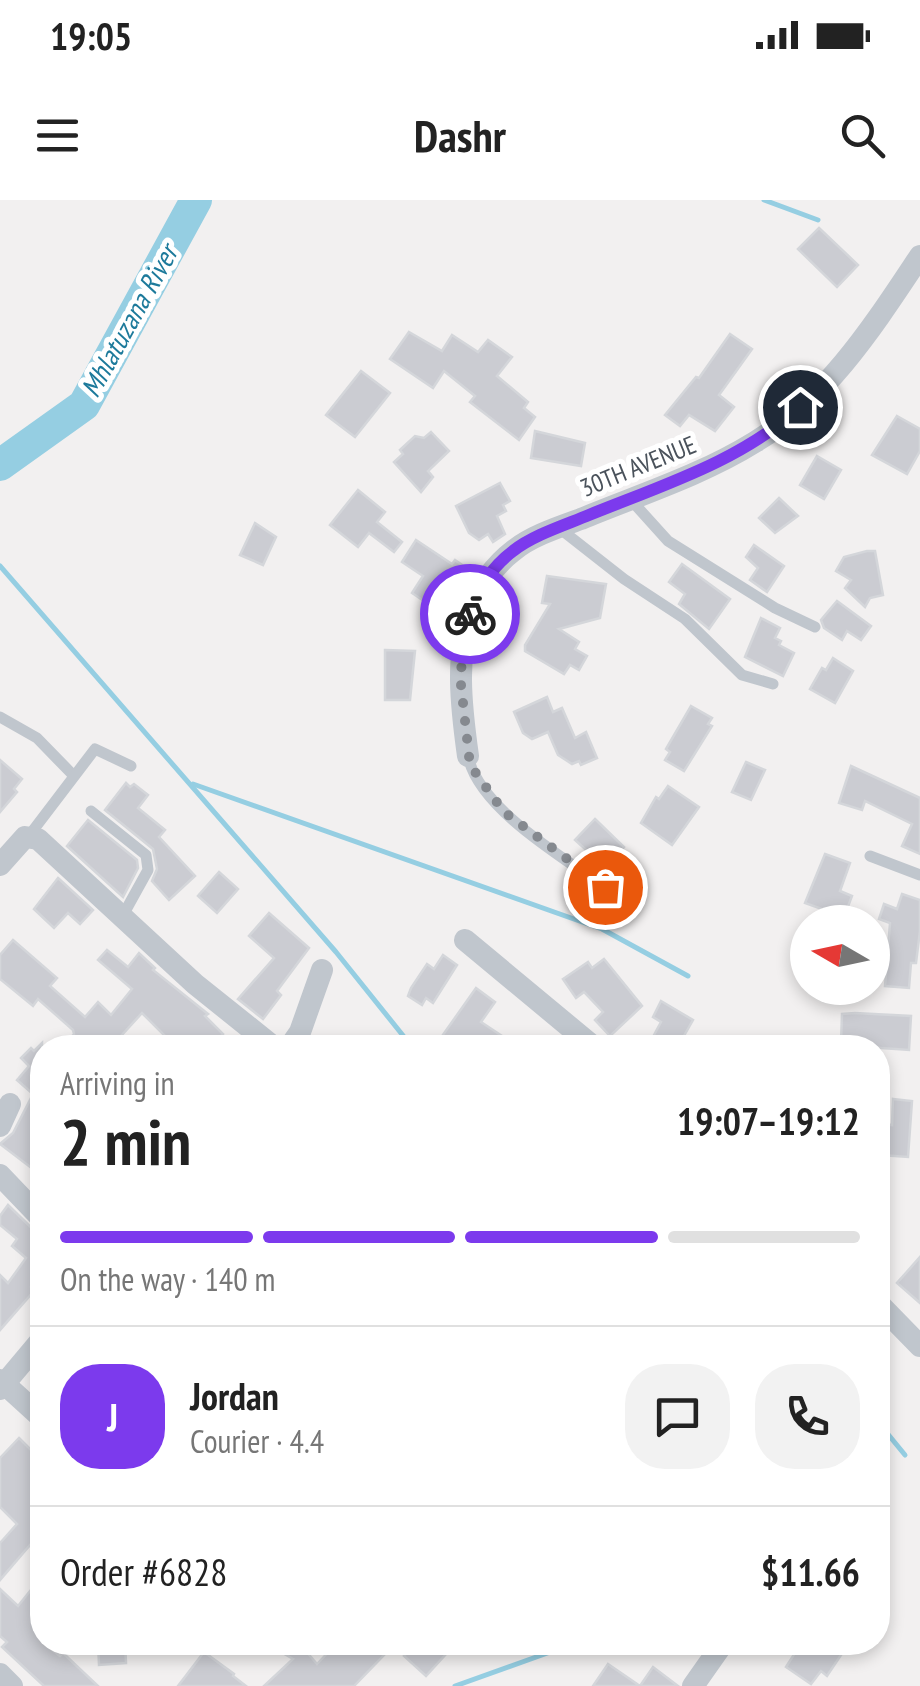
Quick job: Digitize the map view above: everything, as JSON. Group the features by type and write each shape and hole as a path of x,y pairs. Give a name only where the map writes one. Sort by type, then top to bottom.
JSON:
{"street":[{"name":"30TH AVENUE","path":"468,756 460,676 473,602 514,550 720,462 782,423 847,362 920,256"},
{"path":"0,865 24,840 46,845 195,984 259,1035"},
{"path":"465,940 578,1035"},
{"path":"298,1035 322,970"},
{"path":"0,1175 30,1206"},
{"path":"890,1315 920,1346"},
{"path":"30,1352 1,1384 30,1408"},
{"path":"694,1686 715,1655"},
{"path":"0,1674 12,1686"}],"lane":[{"path":"630,499 668,541 774,608 816,626"},
{"path":"559,528 624,579 685,619 742,676 773,684"},
{"path":"0,718 37,738 73,775"},
{"path":"24,840 95,749 131,766"},
{"path":"468,756 475,775 504,812 605,887"},
{"path":"92,811 146,855 149,862 122,917"},
{"path":"870,856 920,874"}],"building":[{"path":"819,228 858,265 837,287 798,249"},
{"path":"409,332 442,351 452,335 478,352 488,340 512,357 497,376 528,402 524,408 535,417 519,440 470,402 475,396 444,371 433,388 390,359"},
{"path":"730,334 752,349 719,395 734,407 715,431 689,415 680,426 665,415 699,378"},
{"path":"361,371 390,393 355,437 326,415"},
{"path":"897,416 920,429 920,451 907,474 872,455"},
{"path":"535,431 585,443 581,466 531,458"},
{"path":"431,432 449,451 428,471 433,477 421,492 394,462 415,436 424,438"},
{"path":"817,456 841,470 824,499 800,485"},
{"path":"500,483 510,501 503,505 506,511 497,516 505,534 493,542 488,534 479,540 469,533 456,506"},
{"path":"358,490 385,512 377,522 402,542 394,552 369,533 358,547 330,525"},
{"path":"779,498 798,516 775,533 759,518"},
{"path":"255,523 276,537 263,565 240,555"},
{"path":"416,540 452,564 455,560 471,571 461,586 449,578 434,608 412,593 423,576 402,562"},
{"path":"754,545 784,566 767,592 750,580 758,568 746,557"},
{"path":"875,551 883,595 870,598 865,607 845,588 851,580 836,571 844,557"},
{"path":"682,564 730,599 709,629 679,604 685,594 669,582"},
{"path":"547,576 606,584 600,618 559,629 579,642 575,649 587,656 579,670 570,665 564,674 525,651 550,604 542,603"},
{"path":"837,601 871,626 861,640 847,631 842,640 824,628 821,620"},
{"path":"761,618 780,628 775,638 781,641 779,645 794,653 783,676 745,657"},
{"path":"385,650 415,651 410,700 385,700"},
{"path":"833,658 853,671 835,703 810,689"},
{"path":"547,697 553,712 562,708 575,738 586,732 597,758 581,765 579,761 572,764 558,755 548,732 532,739 523,733 514,712"},
{"path":"691,706 712,718 708,724 712,726 684,771 665,760 670,752 666,749"},
{"path":"0,760 22,779 14,789 17,792 0,812"},
{"path":"746,762 765,770 751,800 732,792"},
{"path":"851,766 920,798 920,854 902,846 912,824 865,801 862,810 839,803"},
{"path":"126,783 148,795 138,808 165,830 159,837 195,876 169,900 152,881 157,869 153,849 105,810"},
{"path":"668,786 699,807 672,845 641,823 656,797 659,799"},
{"path":"595,819 624,847 606,868 575,840"},
{"path":"88,820 137,860 138,868 123,897 67,846"},
{"path":"825,854 850,863 840,891 852,896 849,905 805,903"},
{"path":"219,872 238,889 217,913 198,896"},
{"path":"58,878 93,910 80,924 68,913 54,928 34,909"},
{"path":"902,894 920,900 916,963 911,963 909,988 890,986 890,906 897,909"},
{"path":"269,913 309,948 277,991 281,995 263,1019 238,999 274,958 249,936"},
{"path":"13,940 57,978 50,986 85,1017 98,1002 111,1015 132,989 98,960 107,950 128,967 139,953 153,970 208,1014 205,1016 223,1034 164,1035 142,1013 122,1035 73,1035 73,1030 38,999 33,1006 0,979 0,955"},
{"path":"443,955 457,965 433,1003 426,998 422,1005 408,996 411,988 427,964 434,969"},
{"path":"604,959 642,1006 611,1035 595,1020 603,1012 584,992 576,998 563,979 588,962 592,968"},
{"path":"476,988 495,1002 481,1022 500,1035 443,1035"},
{"path":"661,1001 693,1020 684,1035 654,1035 661,1022 653,1017"},
{"path":"842,1014 911,1016 909,1050 890,1049 890,1035 841,1035"},
{"path":"30,1049 30,1091 17,1080 29,1066 21,1058"},
{"path":"893,1099 912,1101 908,1157 890,1156"},
{"path":"30,1100 30,1167 0,1144 13,1133"},
{"path":"8,1205 30,1226 30,1296 0,1330 0,1275 8,1283 26,1258 12,1246 17,1239 0,1225 0,1216"},
{"path":"920,1257 920,1303 897,1283"},
{"path":"19,1438 30,1449 30,1545 0,1580 0,1543 17,1524 0,1507 0,1458"},
{"path":"0,1589 18,1606 30,1591 30,1655 65,1655 98,1686 44,1686 2,1647 7,1642 0,1636"},
{"path":"99,1655 126,1655 126,1663 99,1665"},
{"path":"202,1655 208,1655 246,1686 178,1686"},
{"path":"286,1655 309,1655 317,1664 326,1655 384,1655 354,1686 264,1686 293,1659"},
{"path":"405,1655 445,1655 426,1676"},
{"path":"794,1655 841,1655 827,1676 821,1671 811,1684 786,1667"},
{"path":"608,1664 640,1686 593,1686"},
{"path":"653,1667 678,1686 640,1686"}],"waterway":[{"name":"Mhlatuzana River","path":"0,465 84,405 196,200"},
{"path":"764,200 818,220"},
{"path":"0,566 336,952 403,1035"},
{"path":"193,784 602,929 688,976"},
{"path":"890,1437 905,1455"},
{"path":"455,1686 542,1655"}],"way so far":[{"path":"470,614 460,676 470,765 504,812 605,887"}],"route":[{"path":"470,614 482,586 514,550 720,462 757,441 800,407"}]}
